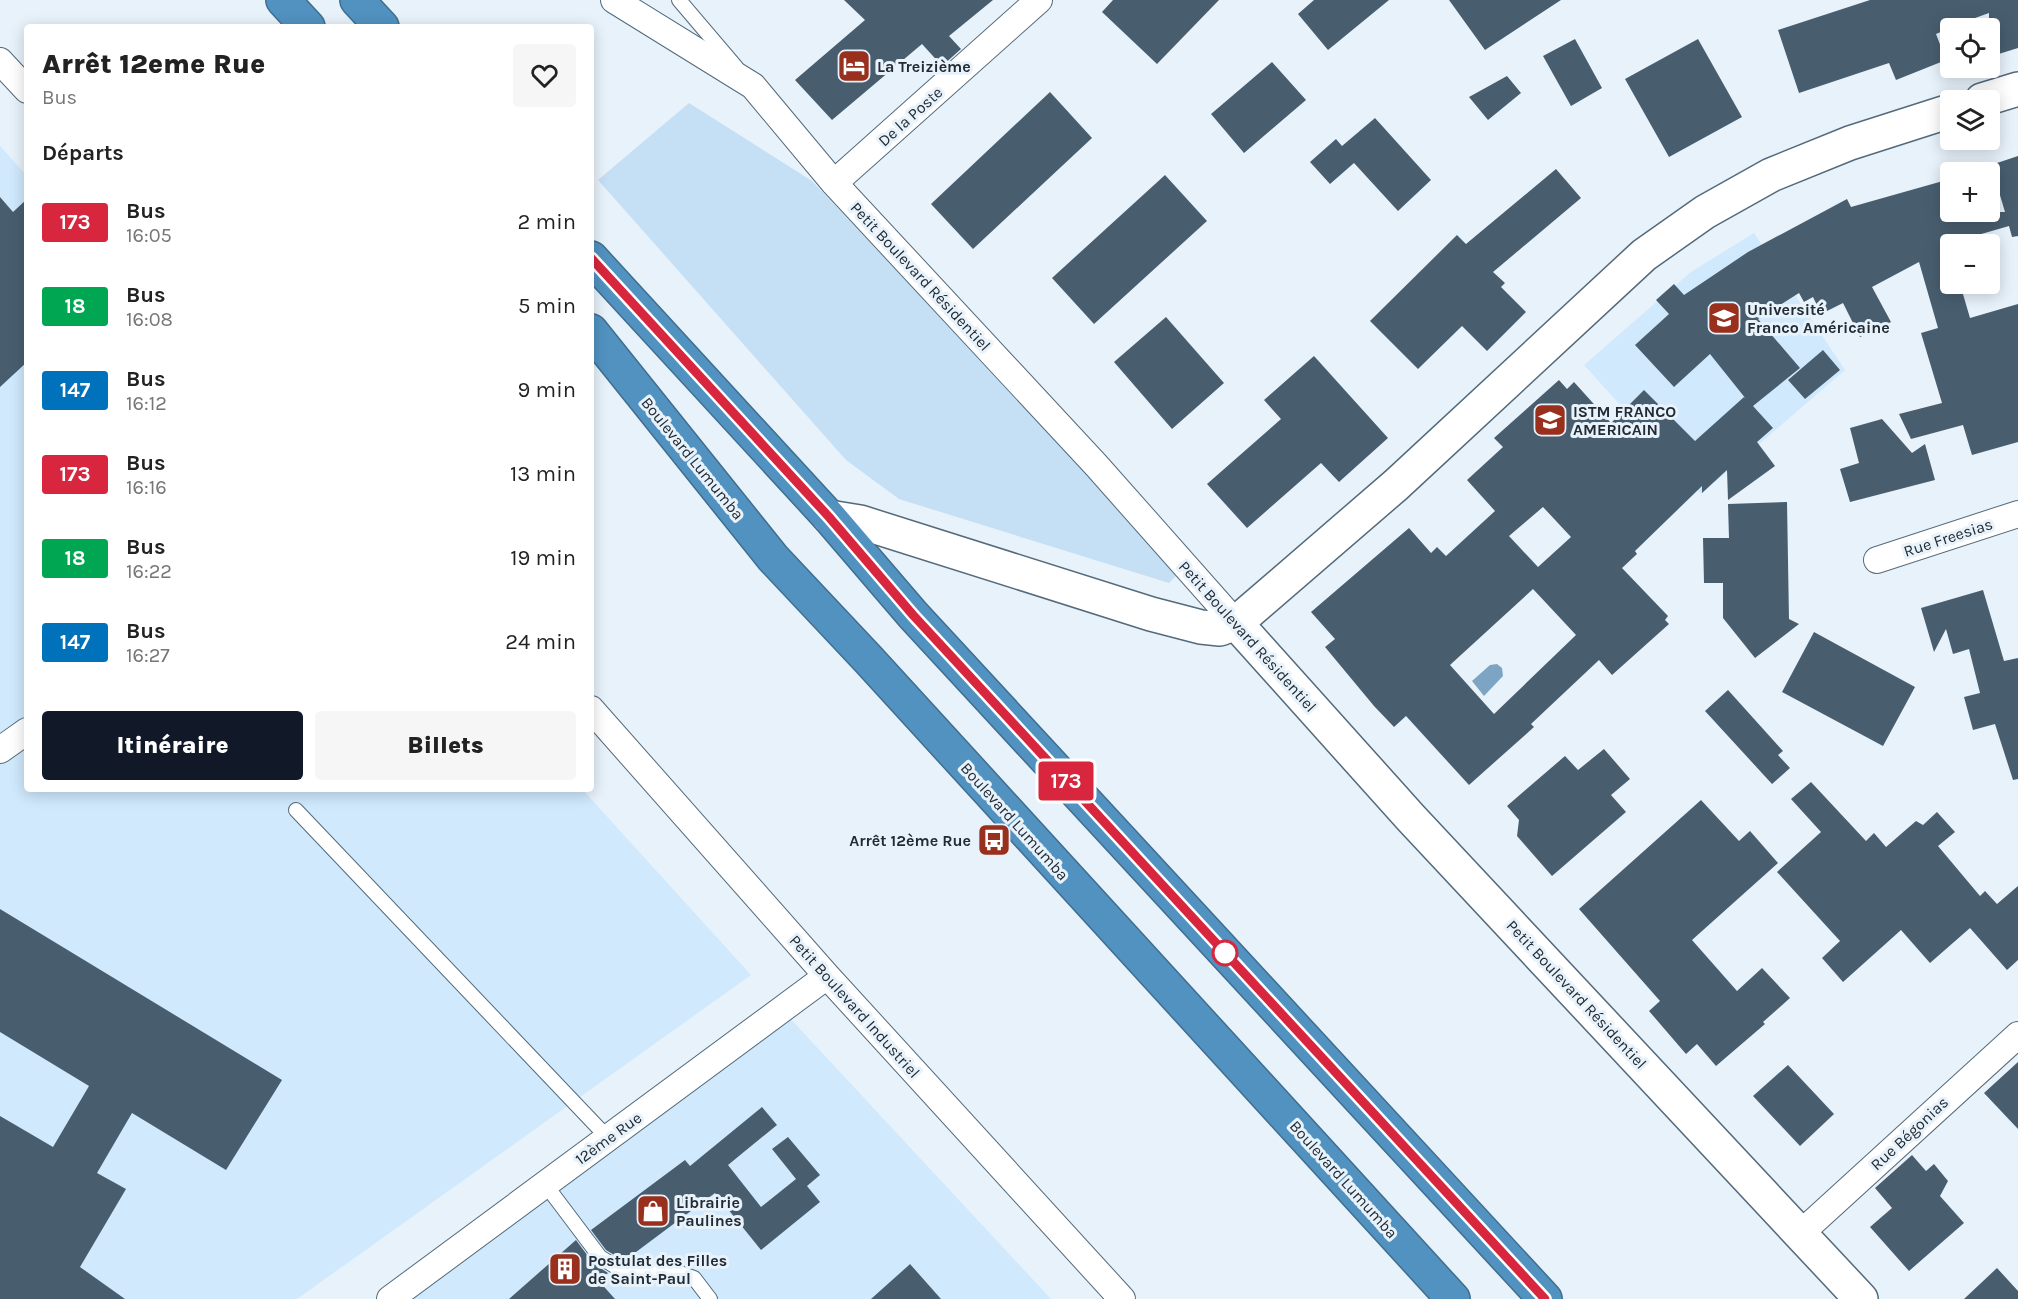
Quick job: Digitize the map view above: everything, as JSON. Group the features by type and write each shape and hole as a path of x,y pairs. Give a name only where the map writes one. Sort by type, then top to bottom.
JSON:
{"highway":[{"path":"283,0 305,24"},
{"path":"357,0 379,24"},
{"path":"594,261 829,517 913,615 1545,1299"},
{"name":"Boulevard Lumumba","path":"594,335 773,558 1453,1299"}],"street":[{"name":"Petit Boulevard Résidentiel","path":"614,0 753,86 834,183 1096,465 1411,818 1861,1299"},
{"name":"De la Poste","path":"834,183 1040,0"},
{"path":"0,60 24,87"},
{"path":"2000,94 2018,89"},
{"path":"829,517 860,522 1151,614 1220,629 1236,623 1396,485 1644,255 1705,212 1771,175 1850,142 1940,114"},
{"name":"Rue Freesias","path":"1877,560 2018,514"},
{"name":"Petit Boulevard Industriel","path":"594,713 827,976 1122,1299"},
{"path":"0,750 24,733"},
{"name":"12ème Rue","path":"390,1299 827,976"},
{"name":"Rue Bégonias","path":"1801,1233 2018,1035"}],"lane":[{"path":"679,0 753,86"},
{"path":"296,810 608,1138"},
{"path":"545,1184 600,1257 621,1270 680,1273 694,1278 710,1299"}],"shaded area":[{"path":"689,103 812,181 1181,571 1169,583 899,499 846,460 598,180"},
{"path":"0,146 24,173 24,792 585,792 751,975 297,1299 0,1299"},
{"name":"Université Franco Américaine","path":"1754,233 1845,370 1701,494 1584,365 1691,272"},
{"path":"1497,664 1502,668 1503,676 1484,696 1472,681 1490,665"},
{"path":"786,1014 1051,1299 398,1299"}],"building":[{"path":"844,0 993,0 949,36 961,49 942,66 922,44 832,120 795,80 865,20"},
{"path":"1113,0 1219,0 1157,64 1102,12"},
{"path":"1314,0 1389,0 1328,50 1298,14"},
{"path":"1449,0 1561,0 1485,50"},
{"path":"1870,0 2018,0 2018,48 2000,54 2000,18 1989,18 1989,13 1975,18 1940,18 1940,32 1936,34 1940,44 1940,62 1896,80 1889,63 1799,93 1778,30"},
{"path":"1575,39 1602,88 1571,106 1543,56"},
{"path":"1698,39 1742,117 1669,157 1625,79"},
{"path":"1272,62 1306,100 1244,153 1211,114"},
{"path":"1507,76 1521,93 1488,120 1469,97"},
{"path":"1050,92 1092,138 973,249 931,204"},
{"path":"1375,118 1431,180 1398,211 1354,163 1330,184 1310,162 1336,139 1342,146"},
{"path":"2018,156 2018,236 2012,237 2009,226 1981,234 1940,234 1940,294 1963,294 1970,318 2018,304 2018,442 1972,455 1963,425 1911,439 1899,414 1942,403 1921,333 1938,328 1919,262 1872,287 1891,322 1860,337 1843,303 1821,314 1813,297 1804,302 1799,293 1758,319 1800,368 1753,406 1773,428 1757,442 1775,466 1728,500 1727,470 1702,493 1702,486 1635,551 1637,554 1622,568 1668,616 1665,620 1669,624 1612,675 1599,660 1531,724 1534,727 1469,785 1406,716 1394,727 1325,647 1335,639 1311,612 1409,528 1431,553 1437,547 1446,556 1495,511 1467,480 1503,447 1494,438 1559,380 1567,389 1574,382 1611,423 1644,390 1695,441 1744,397 1746,399 1710,354 1674,387 1635,345 1669,314 1656,300 1674,284 1684,295 1748,252 1847,199 1851,207 1940,182 1940,222 2000,222 2000,212 2005,212 2000,195 2000,162","holes":["1543,507 1571,537 1538,567 1509,536","1533,589 1576,635 1494,714 1450,665"]},
{"path":"1556,169 1581,198 1493,272 1505,283 1501,287 1526,312 1487,351 1462,326 1418,369 1370,321 1457,235 1466,244"},
{"path":"1165,175 1207,221 1094,324 1052,278"},
{"path":"0,197 13,212 24,202 24,365 0,387"},
{"path":"1166,317 1224,383 1172,429 1114,362"},
{"path":"1823,350 1840,370 1805,399 1788,380"},
{"path":"1314,356 1388,438 1339,482 1321,463 1247,528 1207,484 1281,419 1264,400"},
{"path":"1882,419 1912,453 1925,444 1935,480 1850,502 1840,469 1859,463 1850,428"},
{"path":"1787,502 1789,619 1799,624 1755,658 1723,618 1723,583 1704,583 1703,538 1729,538 1728,504"},
{"path":"1983,590 2004,661 2018,658 2018,779 2013,780 1995,724 1973,730 1964,697 1980,693 1969,649 1953,654 1946,629 1934,652 1921,608"},
{"path":"1814,632 1915,687 1883,746 1782,692"},
{"path":"1728,690 1783,751 1778,755 1790,768 1772,784 1705,711"},
{"path":"1604,749 1630,779 1611,795 1626,812 1552,876 1517,836 1519,820 1507,806 1565,756 1578,770"},
{"path":"1811,782 1866,841 1874,833 1886,847 1916,821 1923,825 1937,812 1955,832 1938,846 1980,896 1985,891 1997,904 2018,886 2018,960 2007,970 1970,928 1930,963 1901,930 1843,982 1822,958 1840,941 1777,872 1821,832 1791,799"},
{"path":"1701,800 1739,841 1750,831 1778,863 1692,940 1737,991 1762,968 1790,998 1763,1022 1765,1024 1716,1066 1697,1044 1686,1054 1649,1011 1660,1001 1579,909"},
{"path":"0,909 282,1080 226,1170 132,1113 97,1173 126,1189 80,1267 125,1299 0,1299 0,1116 53,1147 89,1086 0,1032"},
{"path":"2018,1062 2018,1129 1984,1093"},
{"path":"1788,1065 1834,1114 1800,1146 1753,1096"},
{"path":"762,1107 777,1125 728,1165 761,1207 796,1179 772,1149 788,1137 820,1175 807,1186 820,1202 761,1250 715,1193 624,1261 606,1250 591,1230 685,1160 690,1166"},
{"path":"1912,1155 1926,1171 1934,1164 1948,1181 1940,1196 1964,1223 1909,1271 1870,1227 1892,1208 1875,1188"},
{"name":"Postulat des Filles de Saint-Paul","path":"576,1240 593,1263 608,1273 598,1280 615,1299 509,1299"},
{"path":"909,1265 941,1299 871,1299"},
{"path":"1997,1268 2018,1291 2018,1299 1964,1299"}],"bus line":[{"name":"173","path":"594,261 829,517 913,615 1545,1299"}],"place":[{"name":"La Treizième","path":"854,66"},
{"name":"Université Franco Américaine","path":"1724,318"},
{"name":"ISTM FRANCO AMERICAIN","path":"1550,420"},
{"name":"Arrêt 12ème Rue","path":"994,840"},
{"name":"Librairie Paulines","path":"653,1211"},
{"name":"Postulat des Filles de Saint-Paul","path":"565,1269"}]}
